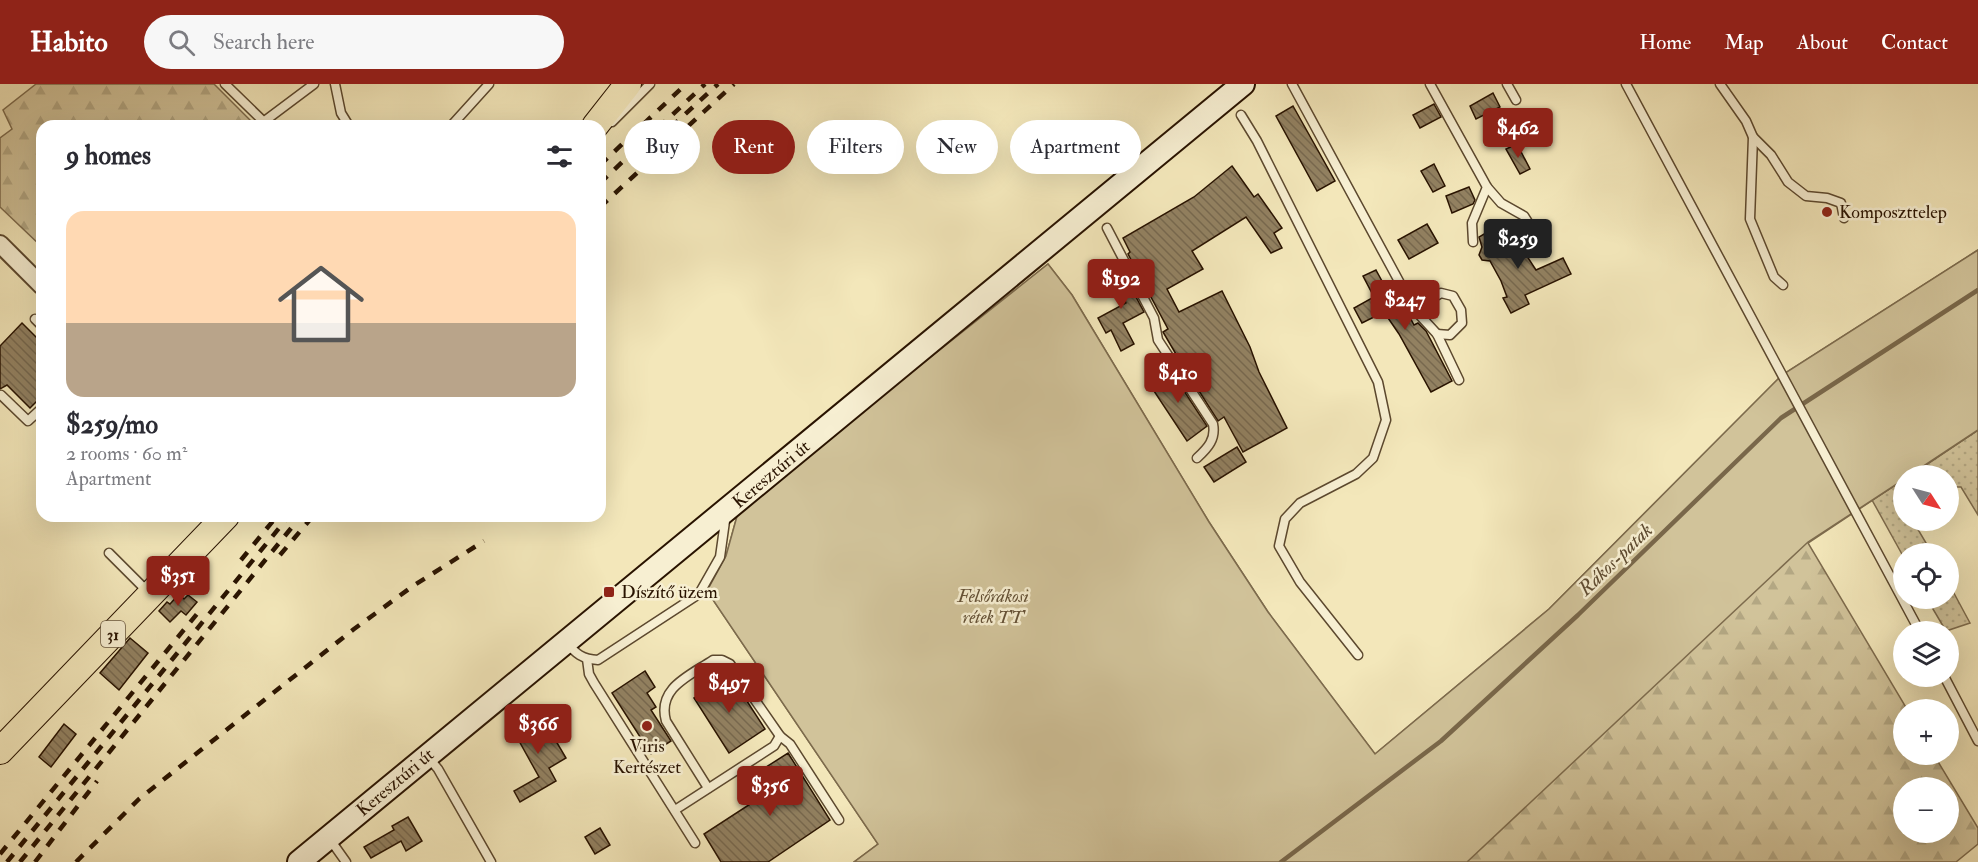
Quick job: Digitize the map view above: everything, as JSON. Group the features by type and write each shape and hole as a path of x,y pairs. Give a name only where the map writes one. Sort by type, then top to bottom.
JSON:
{"main road":[{"path":"583,120 605,84"},
{"path":"600,120 628,84"},
{"name":"Keresztúri út","path":"298,862 726,512 1243,84"},
{"name":"31","path":"0,752 220,522"}],"street":[{"path":"0,244 36,280"}],"lane":[{"path":"225,84 257,120"},
{"path":"266,120 314,84"},
{"path":"335,84 341,112 346,120"},
{"path":"456,120 489,84"},
{"path":"606,126 650,84"},
{"path":"1292,84 1414,309 1437,334 1459,380"},
{"path":"1430,84 1487,187 1501,203 1524,216 1546,251"},
{"path":"1507,84 1516,100"},
{"path":"1626,84 1914,621"},
{"path":"1720,84 1746,121 1753,137 1771,155 1788,182 1806,196 1827,198 1841,203 1845,218"},
{"path":"1241,115 1262,151 1378,382 1386,420 1373,458 1356,474 1300,503 1285,519 1279,546 1300,582 1358,655"},
{"path":"1753,137 1750,219 1773,277 1782,285"},
{"path":"1473,242 1472,223 1487,187"},
{"path":"1107,228 1154,318 1158,340 1213,424 1215,435 1206,450 1197,458"},
{"path":"1414,309 1441,293 1453,296 1461,309 1462,323 1450,335 1437,334"},
{"path":"2,395 28,421 36,414"},
{"path":"565,642 576,654 587,659 598,660 699,594 720,557 726,512"},
{"path":"109,553 150,594"},
{"path":"587,659 589,674 594,683 695,843"},
{"path":"708,788 666,721 663,709 668,691 713,660 722,660 730,664 780,736 790,744 839,820"},
{"path":"1950,687 1978,741"},
{"path":"675,810 774,746 780,736"},
{"path":"427,756 438,769 491,862"},
{"path":"328,837 346,862"}],"green space":[{"path":"36,84 214,84 250,120 36,120 36,241 0,207 0,138 12,129 3,110"},
{"name":"Felsőrákosi rétek TT","path":"1978,250 1978,430 1925,465 1893,465 1893,487 1808,543 1901,699 1893,699 1893,765 1940,765 1947,777 1893,777 1893,843 1959,843 1959,796 1978,828 1978,844 1956,862 854,862 878,844 707,591 726,556 739,509 1048,264 1072,295 1209,522 1268,612 1375,754 1549,609 1782,375"},
{"name":"Felsőrákosi rétek TT","path":"1978,250 1978,430 1925,465 1893,465 1893,487 1808,542 1467,862 854,862 878,844 707,591 726,556 739,509 1048,264 1072,295 1209,522 1268,612 1375,754 1549,609 1782,375"},
{"path":"1978,430 1978,515 1959,487 1959,465 1926,465"},
{"path":"1893,486 1893,531 1919,531 1926,543 1896,543 1872,500"},
{"path":"1959,603 1970,623 1959,627 1959,621 1940,621 1933,609 1959,609"}],"building":[{"path":"1493,93 1500,107 1476,119 1470,106"},
{"path":"1434,104 1441,117 1420,128 1413,115"},
{"path":"1293,106 1335,181 1317,191 1276,116"},
{"path":"1517,144 1530,169 1520,174 1506,149"},
{"path":"1434,164 1445,186 1433,192 1421,171"},
{"path":"1232,166 1254,197 1258,194 1282,228 1274,233 1282,248 1271,253 1246,217 1192,251 1203,269 1167,289 1179,312 1222,291 1250,347 1259,372 1287,428 1243,452 1224,417 1218,421 1163,332 1168,329 1128,254 1130,252 1123,238 1194,197"},
{"path":"1469,187 1475,200 1473,204 1452,213 1446,196"},
{"path":"1427,224 1438,243 1409,259 1398,240"},
{"path":"1494,228 1505,247 1517,241 1536,270 1563,258 1571,274 1525,295 1529,304 1511,313 1503,298 1507,297 1501,281 1490,261 1482,260 1479,255 1482,247 1479,237"},
{"path":"1116,260 1144,312 1123,323 1134,344 1121,351 1111,330 1106,333 1098,318 1126,303 1107,265"},
{"path":"1376,270 1389,294 1396,291 1414,325 1418,323 1426,331 1452,381 1431,392 1384,312 1362,323 1354,308 1374,297 1363,276"},
{"path":"22,323 36,337 36,402 30,408 7,385 0,389 0,346"},
{"path":"1169,368 1207,426 1187,441 1148,382"},
{"path":"1237,447 1246,462 1214,482 1204,467"},
{"path":"179,594 184,599 188,595 197,602 186,615 181,611 170,622 159,611"},
{"path":"130,638 148,653 119,690 100,673"},
{"name":"Viris Kertészet","path":"645,671 655,687 647,693 656,707 651,710 671,741 651,754 612,693"},
{"path":"730,675 765,729 729,753 694,698"},
{"path":"540,714 566,758 549,768 556,781 520,802 514,791 539,777 513,730"},
{"path":"64,724 76,734 51,767 39,757"},
{"path":"788,753 830,820 768,862 721,862 704,834 758,799 746,780"},
{"path":"408,817 422,841 406,851 401,841 371,858 364,847 394,830 392,826"},
{"path":"600,828 610,845 595,854 585,837"}],"waterway":[{"name":"Rákos-patak","path":"1281,862 1441,741 1578,615 1781,418 1978,290"}],"railway":[{"path":"606,159 686,84"},
{"path":"606,177 705,84"},
{"path":"679,120 718,84"},
{"path":"606,201 734,84"},
{"path":"241,560 272,522"},
{"path":"7,862 284,522"},
{"path":"20,862 296,522"},
{"path":"280,555 308,522"},
{"path":"76,862 139,799 354,629 413,586 484,541"},
{"path":"0,854 201,609"},
{"path":"35,862 97,781"}],"place":[{"name":"Komposzttelep","path":"1827,212"},
{"name":"Díszítő üzem","path":"609,592"},
{"name":"Viris Kertészet","path":"647,726"}]}
